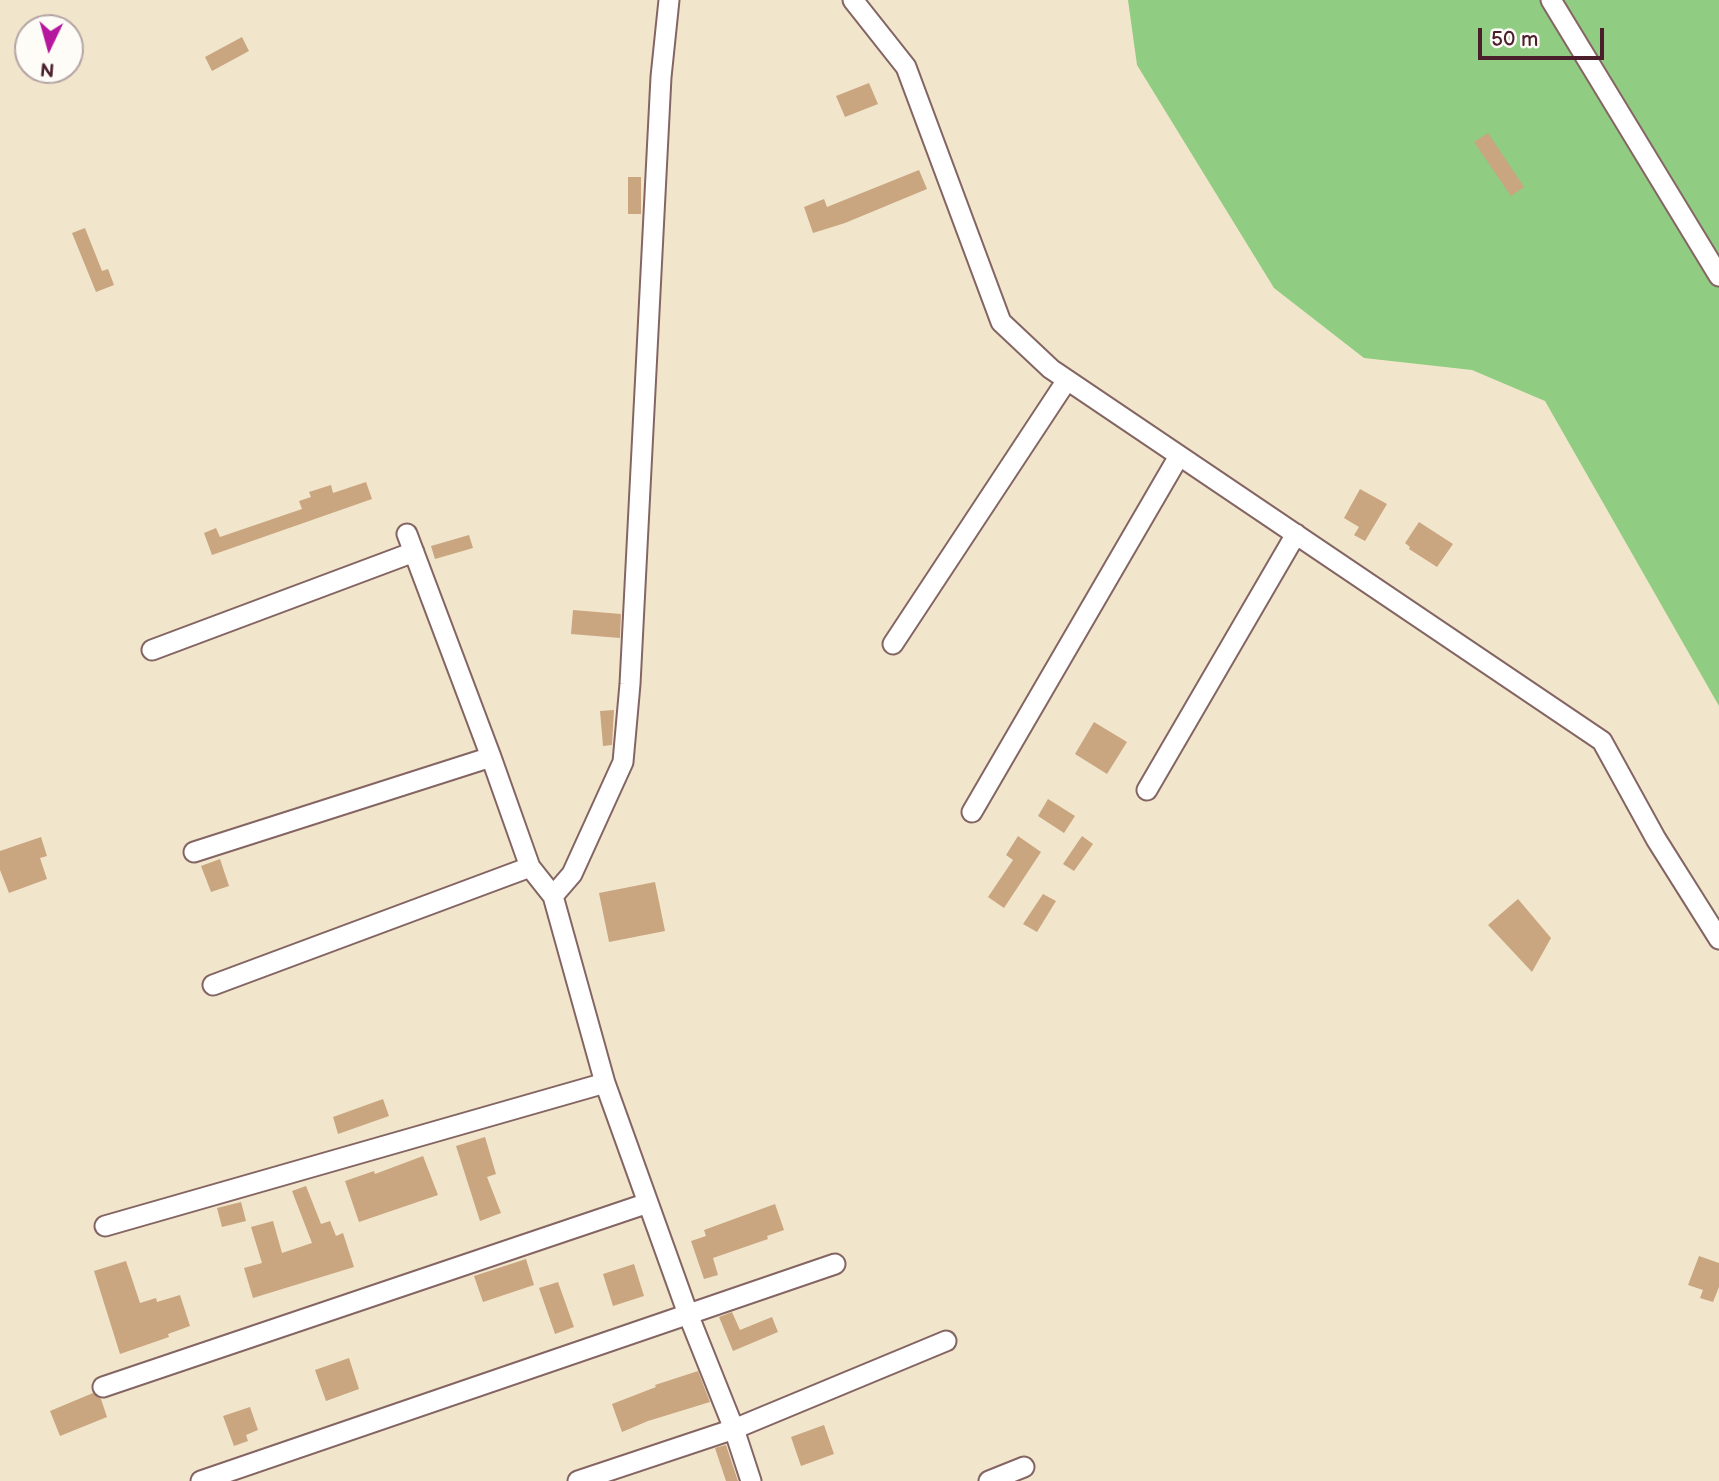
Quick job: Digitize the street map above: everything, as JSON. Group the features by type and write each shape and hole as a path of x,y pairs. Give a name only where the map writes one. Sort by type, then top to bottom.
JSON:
{"street":[{"path":"553,896 572,874 623,762 630,684 661,77 669,0"},
{"path":"853,0 906,67 1001,322 1051,369 1602,741 1656,839 1719,939"},
{"path":"1550,0 1719,276"},
{"path":"893,644 1067,380"},
{"path":"972,812 1179,456"},
{"path":"1147,790 1296,534"},
{"path":"152,650 410,543 530,867 553,896 605,1083 751,1481"},
{"path":"194,852 491,757"},
{"path":"213,985 530,867"},
{"path":"105,1226 605,1083"},
{"path":"103,1387 648,1203"},
{"path":"201,1481 835,1264"},
{"path":"578,1481 734,1429 946,1341"},
{"path":"989,1481 1024,1467"}],"green space":[{"path":"1128,0 1719,0 1719,706 1545,401 1472,370 1364,358 1274,288 1137,65"}],"building":[{"path":"242,37 249,51 212,71 205,57"},
{"path":"869,83 878,104 845,117 836,96"},
{"path":"1488,133 1524,187 1511,196 1474,142"},
{"path":"919,170 927,189 845,223 813,233 804,207 824,199 827,207"},
{"path":"628,177 641,177 641,214 628,214"},
{"path":"85,228 102,271 108,269 114,285 96,292 72,233"},
{"path":"366,482 372,499 212,555 204,533 216,528 220,537 302,509 299,501 311,497 309,492 331,485 333,493"},
{"path":"1360,489 1387,504 1365,541 1354,535 1359,527 1344,518"},
{"path":"1419,522 1453,544 1437,567 1409,549 1405,543"},
{"path":"469,535 473,548 435,559 431,546"},
{"path":"573,610 621,614 620,638 571,634"},
{"path":"614,710 612,745 603,746 600,711"},
{"path":"1094,722 1127,742 1107,774 1075,754"},
{"path":"1048,799 1075,816 1064,833 1038,816"},
{"path":"1018,836 1041,852 1004,908 988,897 1013,860 1006,855"},
{"path":"1082,836 1093,844 1074,871 1063,864"},
{"path":"41,837 47,856 40,858 47,879 9,893 0,870 0,851"},
{"path":"220,859 229,886 211,892 201,866"},
{"path":"655,882 665,931 609,942 599,893"},
{"path":"1043,894 1056,901 1037,932 1023,924"},
{"path":"1518,899 1551,938 1532,972 1488,925"},
{"path":"383,1099 389,1116 338,1134 333,1117"},
{"path":"485,1137 496,1174 487,1177 501,1213 480,1221 456,1146"},
{"path":"423,1156 438,1195 359,1222 345,1181 374,1171 375,1174"},
{"path":"306,1186 321,1224 330,1221 336,1236 343,1233 354,1267 253,1298 244,1268 262,1263 251,1227 273,1221 282,1253 312,1243 292,1191"},
{"path":"241,1202 246,1221 222,1227 217,1208"},
{"path":"775,1204 784,1230 767,1236 768,1239 713,1258 718,1275 704,1279 691,1241 706,1236 704,1230"},
{"path":"1699,1256 1719,1263 1719,1287 1713,1302 1700,1298 1703,1290 1688,1285"},
{"path":"526,1259 534,1285 483,1302 474,1276"},
{"path":"126,1261 140,1303 156,1298 157,1302 180,1295 190,1326 168,1334 169,1337 120,1354 94,1271"},
{"path":"634,1264 644,1296 613,1306 603,1274"},
{"path":"558,1282 574,1327 555,1334 539,1288"},
{"path":"732,1312 740,1330 772,1317 778,1332 733,1351 719,1317"},
{"path":"349,1358 359,1389 326,1401 315,1370"},
{"path":"698,1371 710,1402 622,1432 612,1404 656,1387 655,1385"},
{"path":"93,1393 101,1399 107,1417 60,1436 50,1411"},
{"path":"250,1407 258,1430 246,1435 248,1441 234,1446 223,1416"},
{"path":"824,1425 834,1454 801,1466 791,1437"},
{"path":"726,1445 738,1481 726,1481 715,1448"}]}
